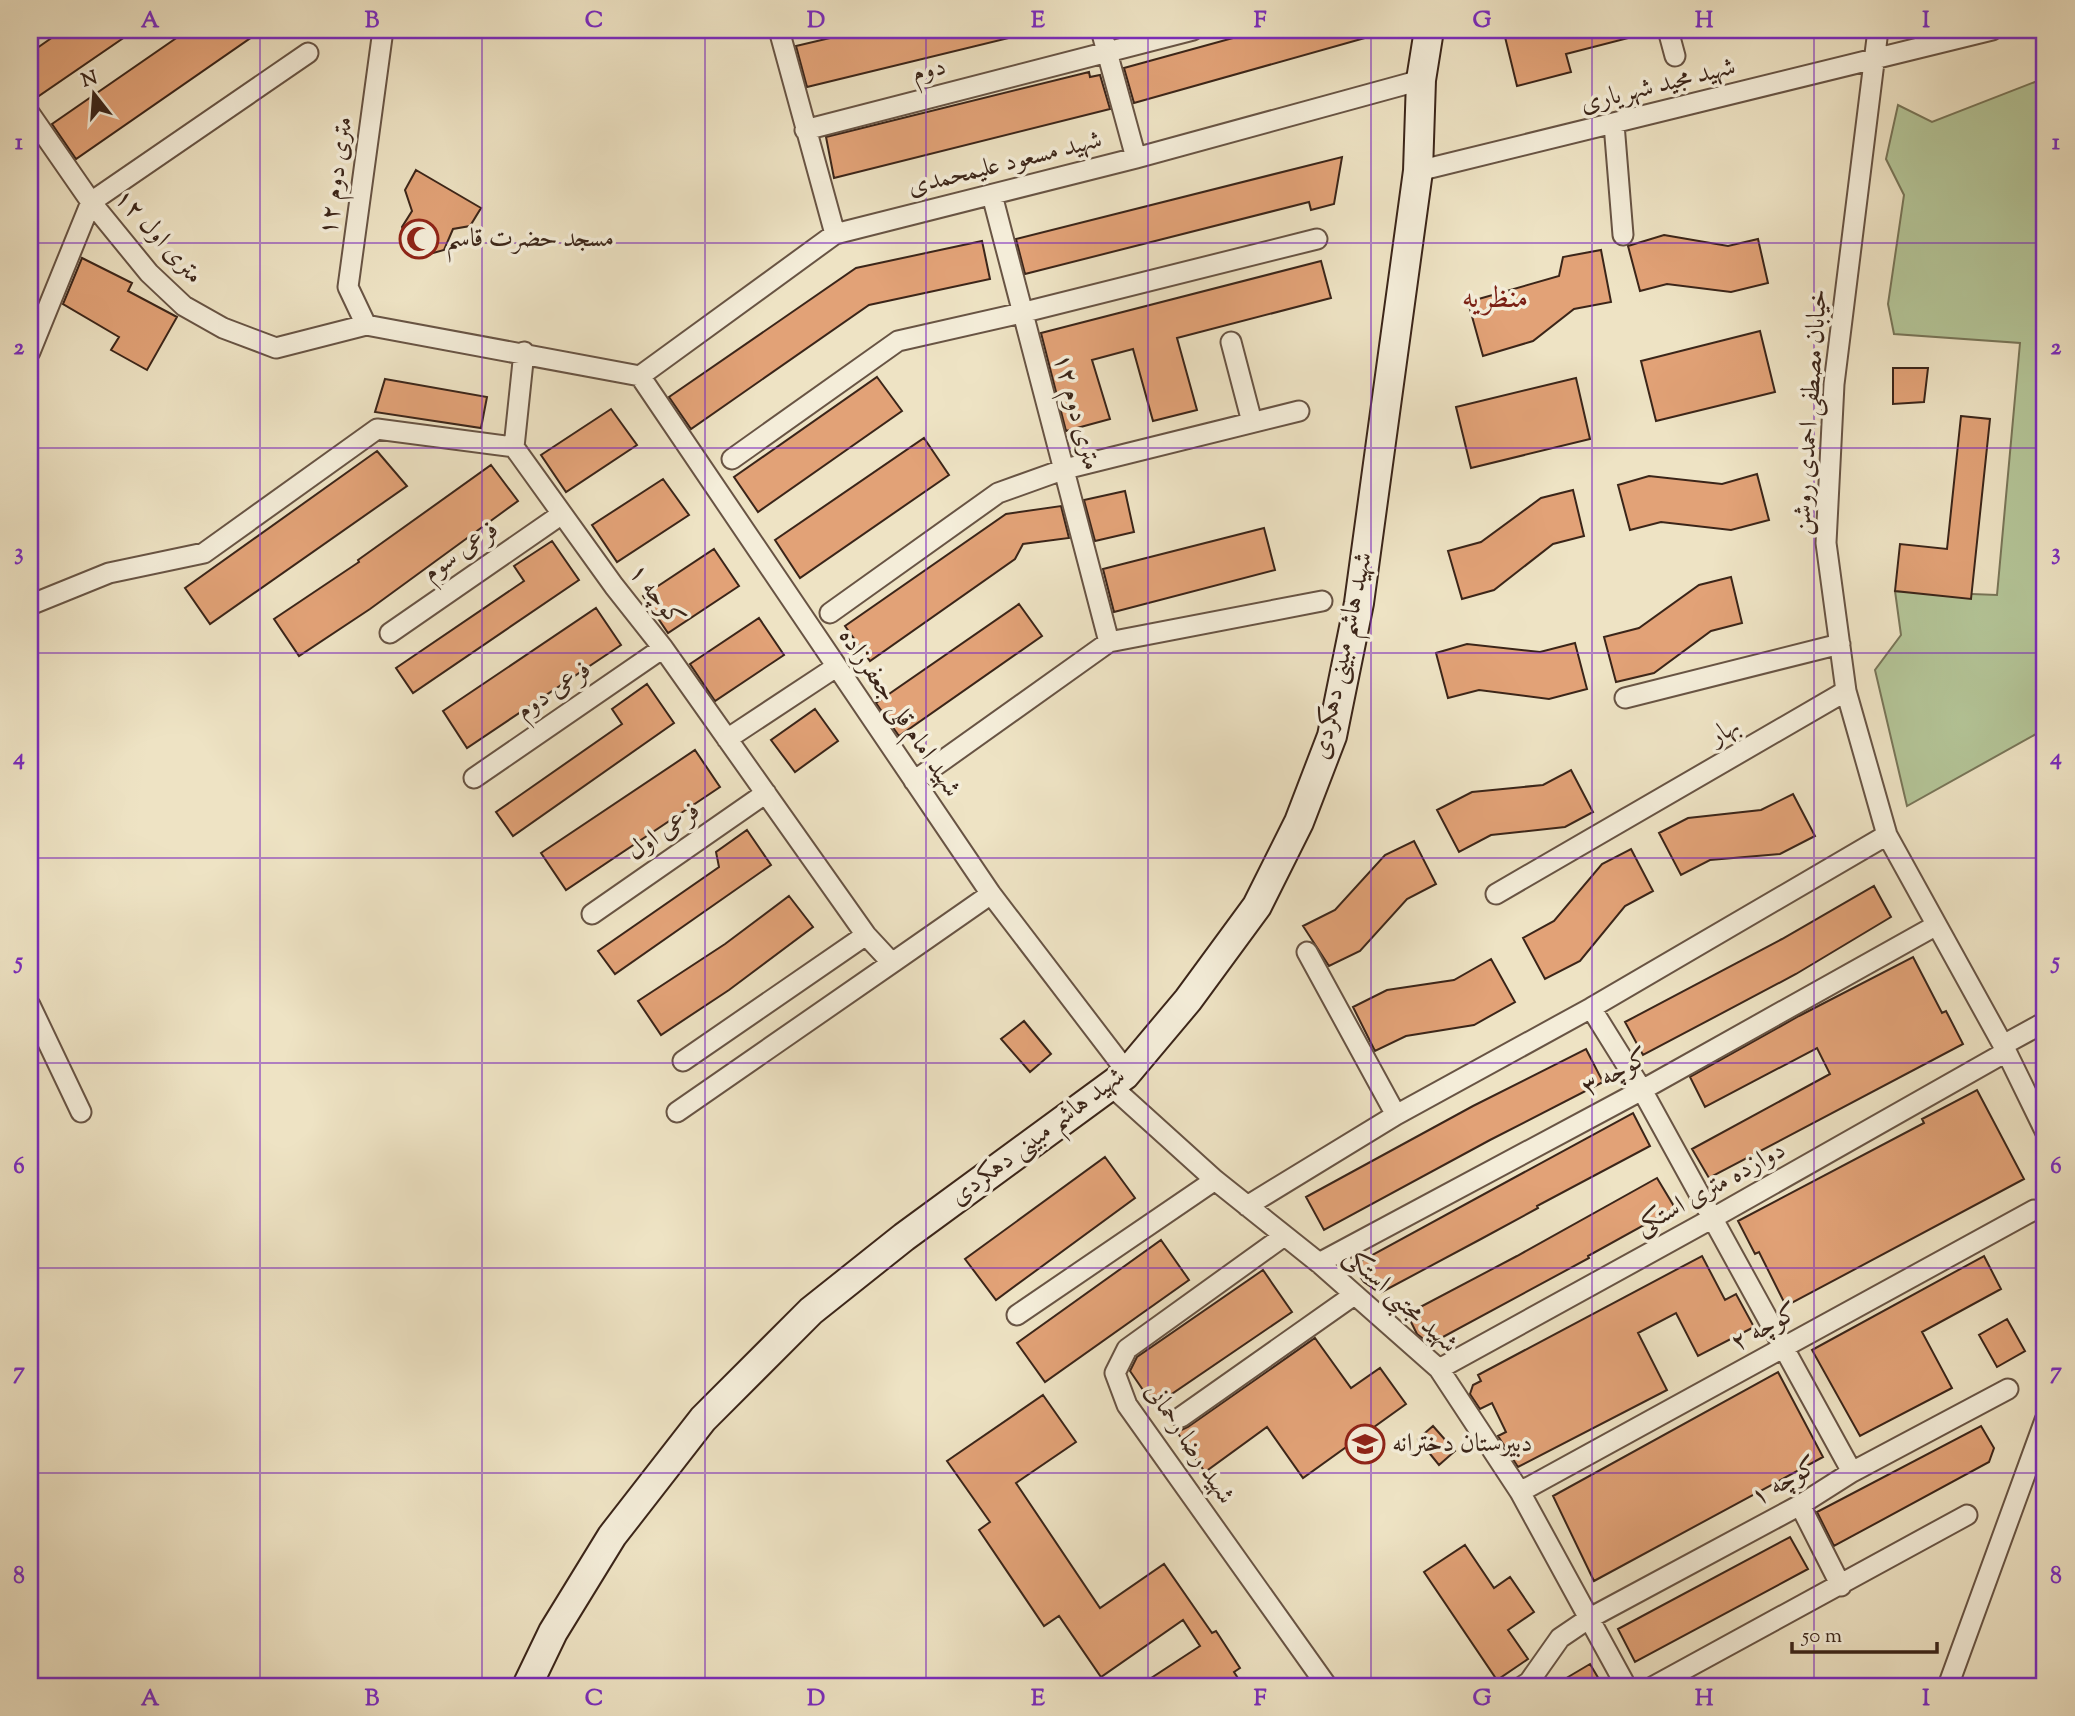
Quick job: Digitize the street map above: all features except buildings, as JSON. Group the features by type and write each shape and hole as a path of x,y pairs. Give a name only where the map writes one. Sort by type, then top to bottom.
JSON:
{"main road":[{"name":"شهید هاشم مبینی دهکردی","path":"527,1686 553,1632 612,1536 703,1419 811,1311 904,1237 1119,1079 1188,1000 1256,906 1299,822 1332,736 1359,603 1418,172 1421,80 1429,30"}],"street":[{"name":"۱۲ متری دوم","path":"366,325 348,286 383,30"},
{"path":"779,30 835,234"},
{"path":"1101,30 1136,158"},
{"name":"دوم","path":"805,130 1193,30"},
{"path":"1668,30 1675,56"},
{"name":"خیابان مصطفی احمدی روشن","path":"1878,30 1834,384 1826,543 1846,691 1887,835 2004,1049 2045,1131"},
{"name":"شهید مجید شهریاری","path":"1418,172 1992,30"},
{"path":"30,352 91,202 308,53"},
{"name":"شهید مسعود علیمحمدی","path":"640,376 835,234 1136,158 1421,80"},
{"name":"۱۲ متری اول","path":"30,114 91,202 149,273 184,306 223,328 276,348 366,325"},
{"path":"1614,124 1623,235"},
{"name":"۱۲ متری دوم","path":"992,195 1109,642"},
{"path":"732,459 898,341 1317,239"},
{"path":"366,325 524,352 640,376"},
{"path":"1231,342 1252,422"},
{"path":"30,605 109,573 204,553 377,429 514,447 524,352"},
{"name":"شهید امام قلی جعفرزاده","path":"640,376 1119,1079"},
{"path":"830,613 998,493 1065,469 1299,411"},
{"name":"کوچه ۱","path":"514,447 614,586 663,648 866,935 892,963"},
{"name":"فرعی سوم","path":"390,633 562,514"},
{"path":"914,781 1109,642 1322,601"},
{"path":"1625,698 1840,644"},
{"name":"فرعی دوم","path":"474,778 663,648"},
{"path":"727,740 836,667"},
{"name":"بهار","path":"1496,894 1846,691"},
{"name":"فرعی اول","path":"592,914 766,793"},
{"path":"1247,1206 1396,1115 1591,1008 1887,835"},
{"path":"677,1112 991,894"},
{"name":"کوچه ۳","path":"1319,1263 1642,1090 1935,926"},
{"path":"683,1061 866,935"},
{"path":"1307,952 1396,1115"},
{"path":"30,1005 81,1112"},
{"path":"1591,1008 1642,1090 1852,1472"},
{"name":"دوازده متری استکی","path":"1439,1369 1713,1218 2004,1049 2045,1022"},
{"name":"شهید مجتبی استکی","path":"1119,1079 1215,1180 1319,1263 1439,1369 1520,1492 1626,1686"},
{"path":"1017,1315 1215,1180"},
{"name":"کوچه ۲","path":"1520,1492 2035,1210"},
{"name":"شهید رضا رحمانی","path":"1284,1236 1127,1349 1115,1373 1127,1405 1327,1686"},
{"path":"1181,1417 1354,1295"},
{"name":"کوچه ۱","path":"1523,1686 1529,1682 1560,1638 1588,1619 1800,1505 1852,1472 2008,1389"},
{"path":"1948,1686 2045,1420"},
{"path":"1800,1505 1842,1586"},
{"path":"1654,1686 1842,1586 1967,1515"}],"green space":[{"path":"2045,78 2045,729 1907,806 1875,670 1901,635 1895,591 1997,595 2020,343 1894,334 1888,304 1904,195 1886,159 1898,105 1932,122"}],"place":[{"name":"مسجد حضرت قاسم","path":"419,239"},
{"name":"دبیرستان دخترانه","path":"1365,1444"}],"district":[{"name":"منظریه","path":"1495,299"}]}
